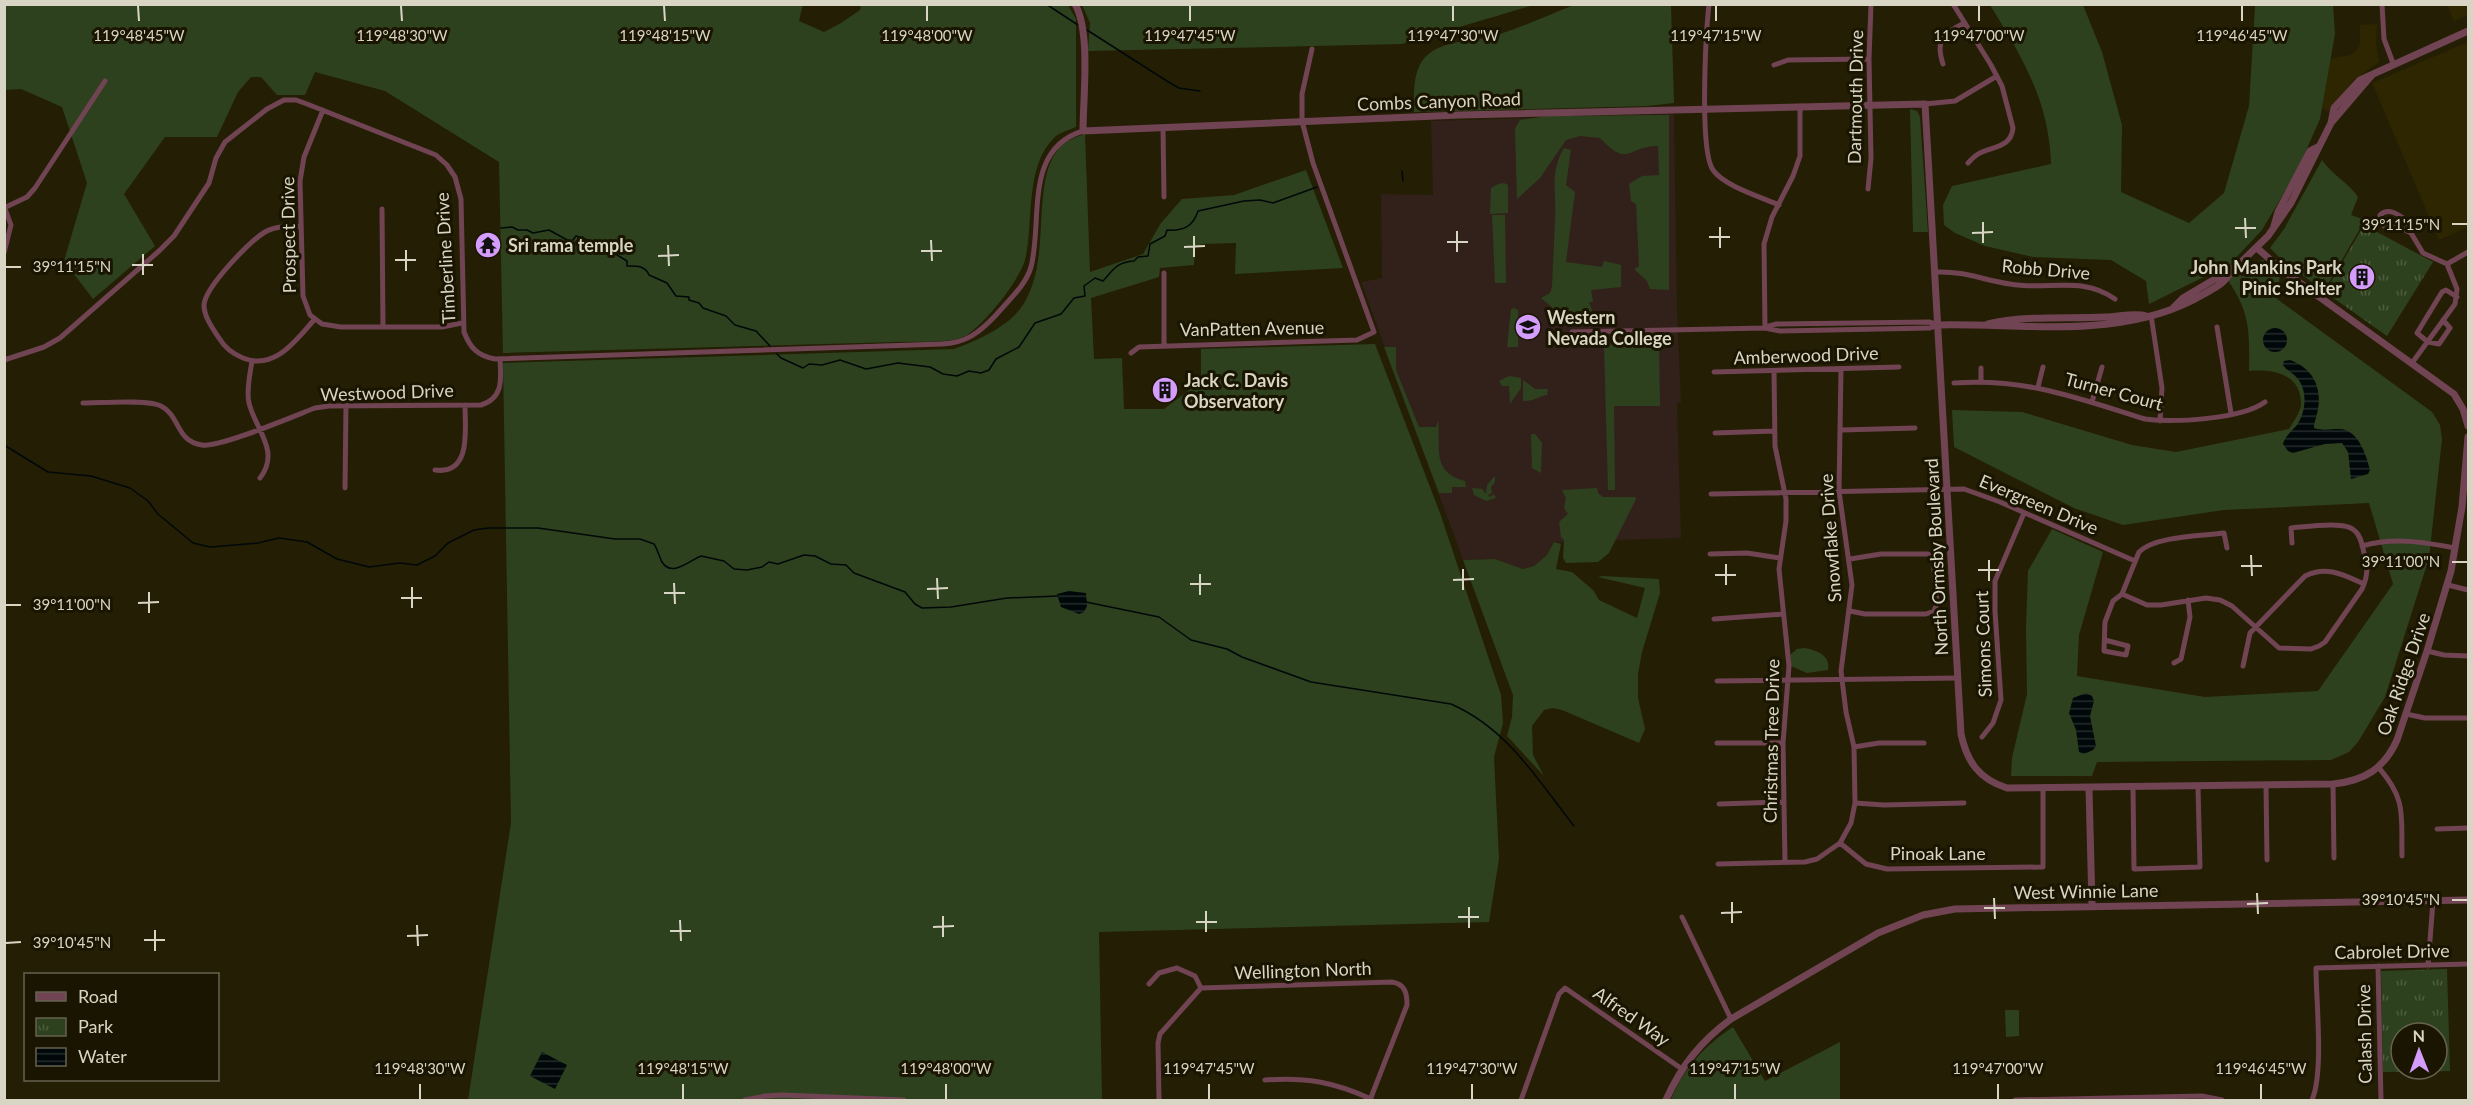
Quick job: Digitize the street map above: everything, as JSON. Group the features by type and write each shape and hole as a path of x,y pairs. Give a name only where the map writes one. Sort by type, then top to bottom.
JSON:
{"street":[{"path":"1075,4 1081,18 1084,38 1083,130"},
{"path":"1709,4 1705,108 1708,158 1714,171 1728,182 1779,205"},
{"name":"Dartmouth Drive","path":"1868,189 1871,158 1869,58 1871,4"},
{"path":"1953,4 1996,76 2006,100 2013,128 2012,135 2003,145 1976,154 1968,163"},
{"path":"2382,4 2384,39 2393,63"},
{"path":"1943,64 1939,53 1942,39 1947,32 1964,23"},
{"path":"1572,332 1765,328 1780,331 1930,328 1938,325 1983,325 2009,320 2149,315 2174,307 2183,298 2231,271 2257,248 2291,203 2331,123 2372,75 2467,29"},
{"path":"1302,122 1302,94 1312,49"},
{"path":"1774,65 1788,60 1869,58"},
{"path":"1925,104 1955,101 1996,76"},
{"path":"4,253 11,225 5,207 27,197 35,188 105,81"},
{"name":"Timberline Drive","path":"4,360 44,347 60,338 159,251 174,236 209,183 221,147 233,134 267,109 284,100 296,100 436,155 447,165 455,177 461,207 462,323 468,343 473,349 485,357 500,359 942,345 963,342 992,320 1028,276 1033,253 1038,194 1048,159 1058,143 1065,137 1083,130"},
{"name":"Combs Canyon Road","path":"1083,130 1705,108 1925,104"},
{"name":"North Ormsby Boulevard","path":"1925,104 1938,325 1948,383 1947,488 1961,734 1965,752 1976,771 1991,783 2007,788 2089,789"},
{"path":"1765,328 1764,244 1767,231 1800,156 1800,106"},
{"name":"Prospect Drive","path":"314,320 303,296 301,171 304,157 323,110"},
{"name":"VanPatten Avenue","path":"1131,352 1139,347 1164,345 1357,340 1374,332 1313,163 1302,122"},
{"path":"1163,128 1164,196"},
{"path":"382,209 383,327"},
{"path":"2411,233 2399,227 2384,226 2380,222 2380,215 2384,211 2390,211 2409,222 2411,233 2423,253 2447,264 2457,289 2457,297 2412,363"},
{"path":"301,226 273,228 265,232 212,284 206,295 204,309 219,339 231,352 252,361 276,357 286,350 314,320 322,324 341,327 442,327 462,323"},
{"path":"2257,248 2282,270 2454,394 2469,426"},
{"path":"2447,264 2469,252"},
{"name":"Robb Drive","path":"1936,272 1960,272 2018,286 2089,286 2101,289 2115,299"},
{"path":"1164,273 1164,345"},
{"path":"2443,320 2450,328 2437,345 2419,336 2417,331 2442,292 2446,290 2457,297"},
{"path":"2149,315 2162,388 2160,421"},
{"path":"2217,327 2231,413"},
{"name":"Westwood Drive","path":"83,403 156,404 169,412 182,435 189,441 211,446 315,408 346,405 465,405 490,402 496,395 501,378 500,359"},
{"path":"252,361 248,400 265,438 268,458 266,471 260,478"},
{"name":"Amberwood Drive","path":"1714,372 1899,367"},
{"path":"2038,387 2043,367"},
{"path":"2092,402 2102,367"},
{"path":"1981,368 1981,382"},
{"name":"Snowflake Drive","path":"1840,843 1851,823 1855,803 1854,747 1841,680 1852,585 1839,491 1842,430 1841,369"},
{"name":"Christmas Tree Drive","path":"1774,371 1774,431 1786,491 1786,521 1780,558 1779,588 1789,666 1783,743 1785,862"},
{"name":"Turner Court","path":"1948,383 1981,382 2038,387 2145,419 2160,421 2188,420 2256,409 2265,402"},
{"path":"345,488 346,405"},
{"path":"435,470 450,469 462,459 465,447 465,405"},
{"path":"1842,430 1915,428"},
{"path":"1715,433 1774,431"},
{"name":"Oak Ridge Drive","path":"2379,768 2391,754 2448,585 2462,507 2469,437"},
{"name":"Evergreen Drive","path":"1711,494 1947,488 1974,492 2135,561"},
{"name":"Simons Court","path":"1982,738 1993,723 2001,700 1995,581 2024,513"},
{"path":"2122,594 2147,605 2206,598 2220,600 2232,606 2279,648 2311,649 2325,642 2364,584 2367,565 2354,529 2345,525 2291,528 2292,543"},
{"path":"2105,640 2128,646 2126,655 2104,651 2105,621 2113,601 2122,594 2135,561 2144,547 2158,542 2224,532 2227,548"},
{"path":"2362,546 2380,541 2401,540 2455,548"},
{"path":"1710,554 1747,553 1780,558"},
{"path":"1850,559 1881,554 1929,554 1933,559 1936,604 1934,611 1926,614 1865,614 1850,611"},
{"path":"2243,666 2248,638 2299,580 2311,573 2330,570 2364,584"},
{"path":"2448,585 2469,590"},
{"path":"2174,663 2181,659 2190,617 2188,600"},
{"path":"1714,619 1782,614"},
{"path":"2427,651 2444,655 2469,656"},
{"path":"1717,681 1958,678"},
{"path":"2406,714 2425,718 2469,717"},
{"path":"1717,743 1783,743"},
{"path":"1854,747 1924,743"},
{"path":"2092,906 2089,789 2333,784 2357,780 2379,768 2397,792 2401,807 2402,856"},
{"path":"2333,784 2334,858"},
{"path":"2266,786 2267,860"},
{"path":"2133,788 2134,869 2200,867 2198,787"},
{"name":"Pinoak Lane","path":"1840,843 1866,864 1887,869 2043,867 2043,790"},
{"path":"1719,804 1784,802"},
{"path":"1855,803 1884,806 1964,803"},
{"path":"2437,829 2469,828"},
{"path":"1718,864 1805,862 1817,859 1840,843"},
{"name":"West Winnie Lane","path":"1666,1101 1682,1069 1700,1045 1731,1019 1878,933 1923,915 1969,908 2469,900"},
{"path":"2428,966 2433,901"},
{"path":"1682,917 1731,1019"},
{"name":"Cabrolet Drive","path":"2312,1101 2318,1066 2316,968 2469,964"},
{"name":"Calash Drive","path":"2378,966 2380,1101"},
{"path":"1149,984 1159,973 1177,968 1195,976 1201,988 1160,1034 1158,1043 1159,1101"},
{"name":"Wellington North","path":"1201,988 1392,982 1404,987 1407,1005 1370,1100"},
{"name":"Alfred Way","path":"1521,1101 1559,994 1565,988 1682,1069"},
{"path":"1265,1080 1296,1078 1333,1083 1370,1100"},
{"path":"745,1101 782,1095 904,1101"},
{"path":"2015,1100 2202,1096 2222,1101"}],"shaded area":[{"path":"2447,5 2468,5 2468,15 2454,21"},
{"path":"2377,24 2376,43 2379,62 2356,78 2328,112 2322,107 2330,59 2350,55 2357,50 2360,44 2360,25"},
{"path":"2468,42 2468,227 2439,240 2372,83"},
{"name":"Western Nevada College","path":"1674,114 1681,402 1677,403 1681,538 1554,542 1547,555 1534,566 1523,569 1495,559 1463,560 1361,282 1382,278 1381,194 1433,195 1431,121"}],"green space":[{"path":"803,4 799,21 824,32 860,10 861,5 1068,5 1076,19 1076,127 1055,137 1045,149 1038,163 1034,179 1028,246 1025,260 1016,279 991,313 965,336 932,342 503,353 499,162 385,91 315,72 305,95 277,95 261,77 251,77 238,92 217,137 165,137 124,194 155,246 93,299 64,261 87,183 62,107 21,89 5,90 5,5"},
{"path":"1082,5 1534,5 1402,44 1088,51 1090,23"},
{"path":"1574,5 1671,5 1674,103 1648,106 1414,112 1417,72 1428,55 1449,44 1507,32"},
{"path":"1990,5 2083,5 2102,52 2122,125 2121,192 2189,223 2224,193 2249,106 2255,6 2253,5 2333,5 2335,34 2320,119 2297,171 2262,230 2232,262 2242,277 2258,261 2263,260 2280,274 2277,299 2432,412 2440,425 2442,439 2429,558 2385,697 2358,742 2349,752 2331,760 2097,762 2092,776 2011,776 2012,758 2027,694 2028,571 2052,529 2103,552 2079,635 2077,676 2205,697 2318,691 2393,584 2369,503 2224,510 2123,525 2074,508 1954,447 1952,410 2022,412 2132,445 2176,452 2289,429 2301,407 2300,394 2291,379 2276,372 2249,371 2246,317 2237,295 2220,269 2149,304 2146,281 2111,260 2033,257 1985,246 1955,233 1944,225 1943,205 1952,186 2051,164 2045,119 2032,80"},
{"path":"1910,109 1917,111 1920,117 1928,232 1913,232"},
{"path":"1669,115 1669,290 1650,289 1647,281 1634,269 1639,266 1636,204 1631,201 1629,184 1642,176 1659,175 1658,146 1623,154 1600,138 1580,136 1566,140 1540,178 1517,199 1515,129 1520,120 1546,116"},
{"path":"1085,134 1090,272 1143,254 1161,223 1182,199 1234,195 1306,170 1343,268 1235,274 1236,243 1202,244 1195,248 1194,265 1160,268 1159,277 1091,298 1094,359 1122,358 1124,409 1164,409 1201,381 1201,349 1375,344 1440,513 1501,695 1503,723 1494,757 1499,859 1489,922 1099,932 1102,1100 468,1100 511,823 503,363 954,349 963,346 998,328 1020,309 1037,269 1045,181 1051,162 1060,147"},
{"path":"1564,148 1571,150 1566,185 1575,192 1566,262 1602,267 1604,261 1621,265 1621,287 1591,290 1593,302 1589,302 1594,316 1587,321 1569,322 1541,298 1550,293 1552,287 1555,175 1559,157"},
{"path":"2322,160 2358,197 2351,215 2365,220 2324,291 2283,261 2270,248 2284,229"},
{"path":"1504,183 1508,185 1508,213 1490,214 1491,188"},
{"path":"1492,215 1505,215 1506,283 1495,283"},
{"path":"2364,225 2433,262 2387,336 2325,292"},
{"path":"1511,309 1518,310 1518,347 1507,347"},
{"path":"1659,340 1660,406 1614,406 1615,490 1608,490 1604,345 1617,341"},
{"path":"1384,347 1396,347 1396,370 1419,427 1436,427 1438,420 1442,465 1454,477 1465,481 1466,487 1452,487 1452,493 1439,493"},
{"path":"1509,376 1521,378 1521,388 1510,404 1509,386 1502,386 1499,381"},
{"path":"1523,380 1535,389 1548,389 1547,395 1523,401"},
{"path":"1531,434 1535,434 1542,443 1541,473 1532,468"},
{"path":"1495,476 1495,482 1491,487 1492,493 1488,495 1490,497 1494,494 1496,498 1486,501 1474,495 1472,488 1482,489 1486,494 1487,485"},
{"path":"1597,488 1598,493 1603,497 1635,497 1636,499 1609,553 1598,562 1566,563 1563,558 1564,540 1561,537 1559,522 1568,514 1564,508 1566,498 1562,490"},
{"path":"1554,542 1561,544 1556,569 1572,572 1593,590 1599,600 1637,618 1645,588 1598,577 1602,576 1659,579 1660,593 1642,652 1638,674 1638,698 1645,729 1639,743 1562,710 1553,708 1544,710 1532,726 1533,755 1544,776 1507,736 1512,717 1513,695 1463,560 1495,559 1523,569 1534,566 1547,555"},
{"path":"1804,648 1822,654 1827,661 1828,670 1807,673 1791,666 1790,655 1797,649"},
{"path":"2447,969 2449,1021 2389,1021 2389,1072 2383,1072 2381,971"},
{"path":"2005,1010 2019,1010 2019,1036 2006,1037"},
{"path":"1733,1027 1765,1081 1840,1042 1840,1100 1671,1100 1682,1078 1696,1059"}],"water":[{"path":"2275,328 2284,331 2287,340 2284,349 2275,352 2266,349 2263,340 2266,331"},
{"path":"2290,360 2298,363 2310,373 2317,385 2319,401 2314,428 2339,429 2351,433 2363,450 2370,470 2368,474 2351,479 2348,452 2342,443 2325,444 2293,453 2288,451 2283,444 2300,420 2304,408 2301,383 2283,365 2284,361"},
{"path":"1069,591 1086,593 1087,606 1084,612 1079,614 1061,607 1057,594"},
{"path":"2086,693 2092,696 2094,701 2090,716 2096,746 2084,754 2079,752 2076,730 2069,713 2073,698"},
{"path":"542,1052 567,1065 555,1089 530,1076"}],"waterway":[{"path":"1046,4 1078,25"},
{"path":"1087,30 1179,88 1200,91"},
{"path":"1402,171 1403,181"},
{"path":"777,354 803,368 809,364 822,365 840,360 866,369 898,363 930,367 943,374 957,376 969,371 981,373 989,370 996,359 1019,347 1035,323 1061,314 1074,298 1085,296 1084,286 1095,278 1103,281 1119,265 1134,261 1138,257 1148,256 1150,244 1165,236 1167,230 1187,227 1198,211 1244,201 1260,200 1273,203 1317,187"},
{"path":"501,228 512,227 533,233 549,230 569,241 576,236 599,244 627,261 627,266 642,268 649,275 667,283 676,296 689,297 689,300 699,303 703,308 726,316 735,325 756,331 770,346"},
{"path":"4,445 48,472 91,476 130,488 148,501 158,514 193,543 210,547 258,543 279,538 307,542 337,559 369,567 400,563 417,565 435,556 448,543 474,530 538,528 615,539 640,539 654,544 662,562 671,568 676,568 701,556 724,561 734,569 747,570 762,567 769,562 778,564 804,555 815,556 831,564 846,565 854,573 905,592 915,604 922,608 951,607 1007,598 1058,596"},
{"path":"1086,602 1159,617 1191,640 1227,649 1242,657 1311,682 1451,704 1471,714 1505,741 1534,773 1574,826"}],"place":[{"name":"Sri rama temple","path":"488,245"},
{"name":"John Mankins Park Pinic Shelter","path":"2362,277"},
{"name":"Western Nevada College","path":"1528,327"},
{"name":"Jack C. Davis Observatory","path":"1165,390"}]}
